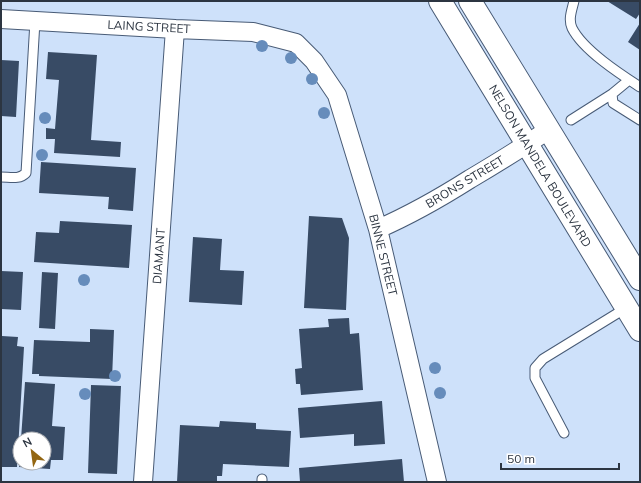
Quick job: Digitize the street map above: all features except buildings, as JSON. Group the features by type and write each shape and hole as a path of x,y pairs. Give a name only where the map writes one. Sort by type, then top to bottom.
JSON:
{"street":[{"name":"NELSON MANDELA BOULEVARD","path":"440,1 640,330"},
{"path":"470,1 640,279"},
{"name":"LAING STREET","path":"1,19 253,32 296,42"},
{"name":"DIAMANT","path":"143,482 175,29"},
{"name":"BINNE STREET","path":"296,42 314,61 337,95 378,228 437,482"},
{"name":"BRONS STREET","path":"378,228 435,201 548,130"}],"lane":[{"path":"574,1 570,15 572,28 593,52 640,87"},
{"path":"1,177 18,178 22,177 26,173 35,21"},
{"path":"571,120 612,94 629,80"},
{"path":"612,94 613,103 640,120"},
{"path":"564,433 535,378 535,368 543,359 626,308"}]}
